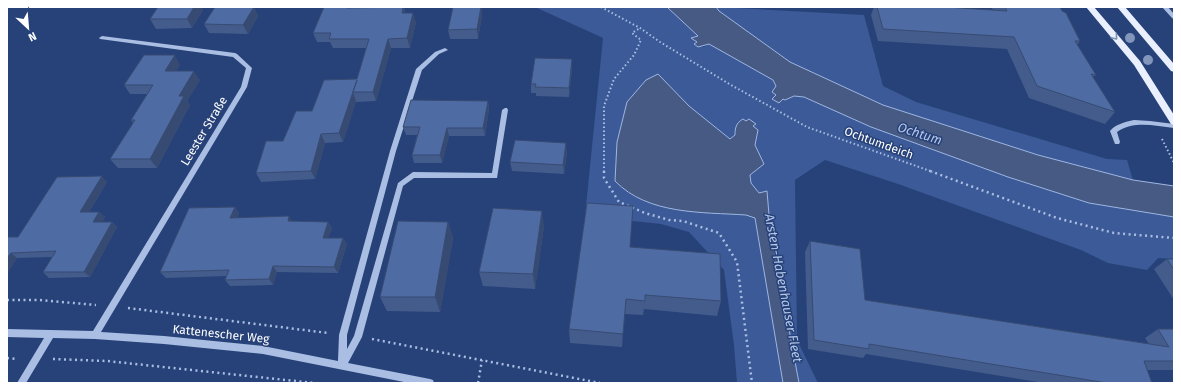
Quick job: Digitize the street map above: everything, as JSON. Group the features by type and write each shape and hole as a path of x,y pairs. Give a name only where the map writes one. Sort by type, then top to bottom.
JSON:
{"main road":[{"path":"1090,7 1137,63 1174,122"},
{"path":"1121,7 1174,68"}],"street":[{"path":"1165,7 1174,17"},
{"name":"Leester Straße","path":"95,335 244,87 249,68 235,55 102,38"},
{"path":"342,365 343,335 393,151 419,69 437,53 445,50"},
{"path":"342,365 358,336 400,186 413,175 495,176 505,110"},
{"path":"1117,142 1113,131 1120,125 1131,122 1174,126"},
{"name":"Kattenescher Weg","path":"7,332 95,335 263,350 430,383"},
{"path":"21,383 51,334"}],"path":[{"name":"Ochtumdeich","path":"601,7 640,28 660,42 731,85 807,127 899,159 1057,218 1114,233 1174,238"},
{"path":"640,28 632,33 641,40 634,55 614,79 604,106 604,178 619,202 644,213 669,220 683,221 719,233 737,262 752,383"},
{"path":"7,300 40,300 112,306 343,335"},
{"path":"358,336 600,383"},
{"path":"7,358 107,361 314,383"},
{"path":"478,383 482,360"}],"shaded area":[{"path":"535,7 667,7 698,36 692,38 697,42 694,44 704,47 709,44 773,80 776,86 776,95 772,99 779,102 783,99 785,100 794,96 804,97 871,127 1008,177 1089,203 1174,217 1174,259 1158,258 1147,270 1108,263 1081,250 898,184 825,160 795,180 797,340 818,383 799,383 770,227 767,192 759,193 751,183 750,175 764,164 755,145 758,130 753,127 756,124 746,121 735,130 735,135 730,139 689,106 658,75 617,142 615,181 670,208 746,215 755,218 783,383 737,383 734,345 724,270 689,232 661,224 585,216 603,38"},
{"path":"716,7 864,15 883,86 916,102 1107,159 1127,160 1133,180 1038,155 883,105 790,62 719,11"}],"water":[{"name":"Ochtum","path":"667,7 716,7 719,11 790,62 883,105 1038,155 1133,180 1174,186 1174,217 1089,203 1008,177 871,127 804,97 794,96 785,100 783,99 779,103 772,99 776,95 772,92 776,86 773,80 709,44 698,47 694,44 697,42 691,38 698,36"},
{"path":"658,74 689,106 730,139 735,135 736,126 743,119 746,121 749,119 756,124 753,126 758,130 755,145 764,164 750,175 751,183 759,193 767,191 770,227 799,383 783,383 755,218 746,215 676,210 659,206 628,192 615,181 617,142 627,102 646,80"}],"building":[{"path":"158,7 194,7 187,19 150,19"},
{"path":"215,7 254,7 243,25 204,24"},
{"path":"324,7 403,7 402,13 413,13 407,38 388,39 373,92 353,92 357,80 339,133 321,134 311,171 256,173 266,141 283,141 296,111 312,111 324,80 357,79 369,39 329,39 331,33 313,33"},
{"path":"453,7 481,7 477,29 448,30"},
{"path":"877,7 945,7 1007,11 1005,7 1060,7 1062,11 1066,13 1080,41 1075,41 1096,75 1091,74 1115,112 1037,86 1014,37 883,29"},
{"path":"144,55 175,55 165,71 194,71 179,96 184,96 150,159 110,159 135,120 131,120 153,85 124,85"},
{"path":"535,58 572,59 569,88 535,87 536,84 531,84"},
{"path":"411,100 488,101 483,128 447,128 440,155 412,155 420,127 403,127"},
{"path":"515,140 566,143 563,165 510,162"},
{"path":"102,176 80,212 99,212 93,222 112,222 84,272 43,272 56,251 11,253 7,258 7,237 18,237 57,177"},
{"path":"587,203 633,206 630,247 720,254 721,301 645,295 645,301 626,299 623,334 569,329"},
{"path":"235,207 230,218 289,216 288,221 328,222 323,238 343,238 334,267 273,266 269,279 225,280 229,270 160,272 189,208"},
{"path":"493,208 542,211 533,274 479,272"},
{"path":"398,221 448,222 435,297 380,297"},
{"path":"810,241 860,249 865,300 1169,347 1158,329 1174,329 1174,361 1144,361 1152,383 1107,383 869,344 869,349 814,340"},
{"path":"1167,259 1174,259 1174,270"}],"water label":[{"name":"Arsten-Habenhauser Fleet","path":"784,288"}]}
